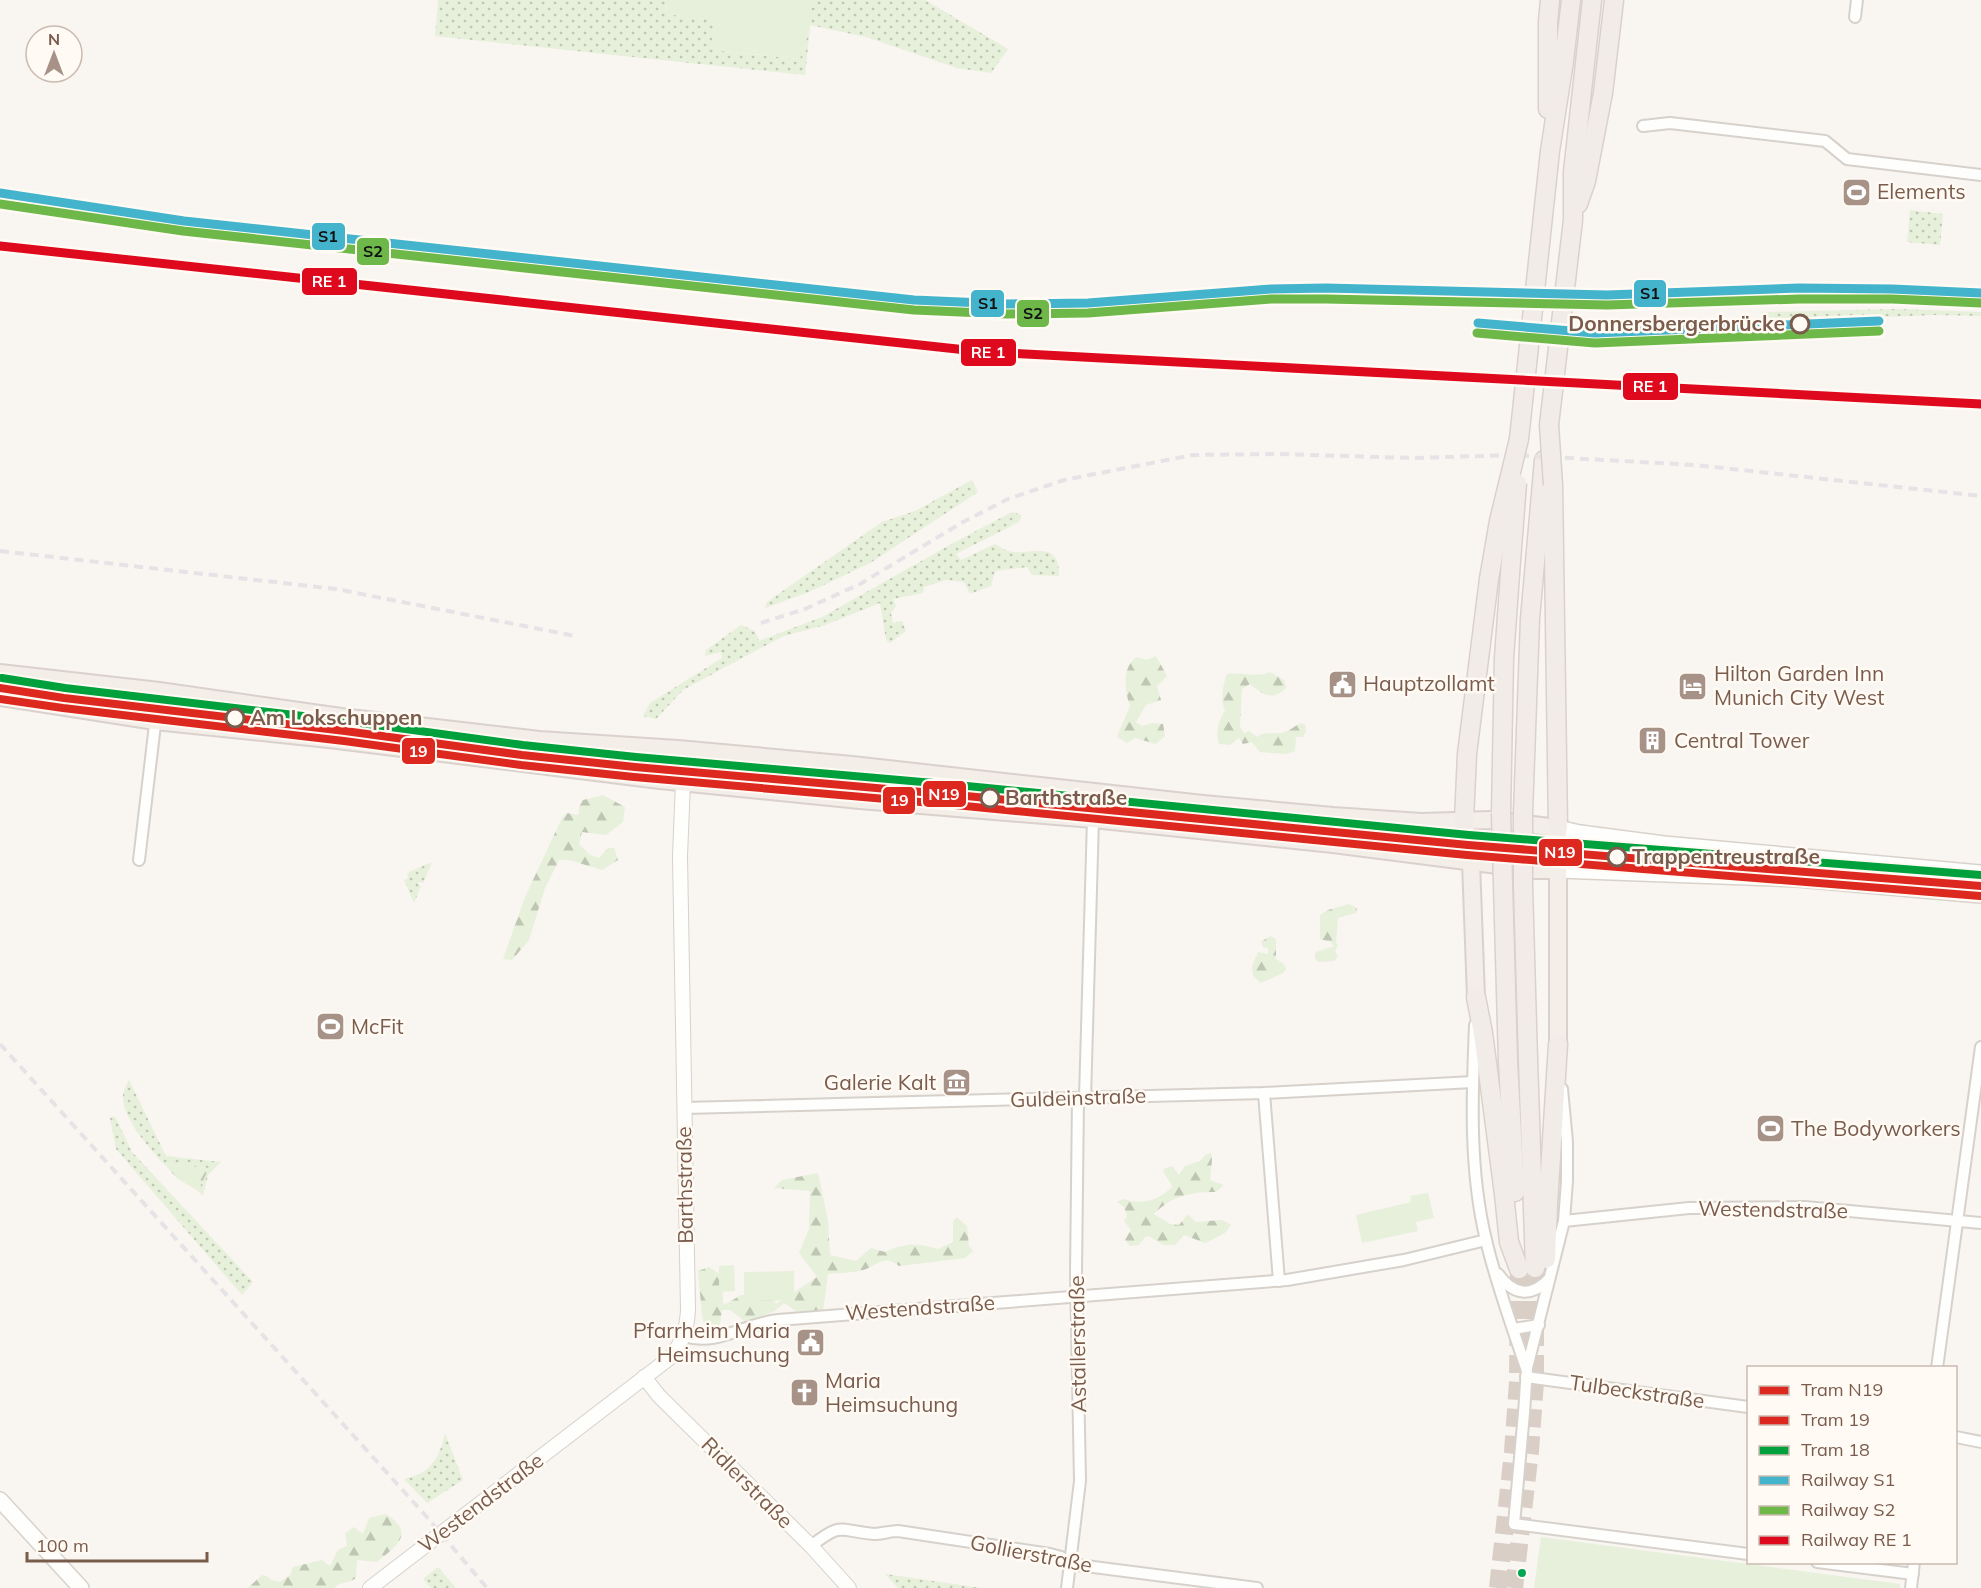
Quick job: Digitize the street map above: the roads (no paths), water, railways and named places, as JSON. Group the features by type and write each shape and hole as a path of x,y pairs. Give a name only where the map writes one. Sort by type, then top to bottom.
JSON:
{"highway":[{"path":"1550,0 1547,86 1550,151"},
{"path":"1537,1269 1508,1062 1501,874 1502,729 1504,658 1520,439 1550,151 1571,0"},
{"path":"1537,1269 1522,885 1524,752 1537,523 1573,220 1573,172 1592,0"},
{"path":"1573,220 1586,181 1603,93 1614,0"},
{"path":"1549,425 1553,485 1558,828"},
{"path":"1464,821 1467,754 1489,579 1499,521 1520,439"},
{"path":"1476,997 1483,1033 1509,1242 1537,1269"},
{"path":"1537,1269 1548,1204 1558,1044"}],"main road":[{"path":"0,673 539,740 852,765 1203,804 1391,821 1491,820 1664,844 1981,873"},
{"path":"0,697 155,721 683,782 881,802 1092,819 1334,844 1536,870 1584,869 1797,879 1981,895"},
{"path":"1464,821 1472,862 1476,997"},
{"path":"1558,828 1558,1044"},
{"path":"0,1500 81,1588"}],"street":[{"path":"1855,17 1857,0"},
{"path":"1643,126 1670,123 1825,141 1847,159 1981,175"},
{"path":"139,860 159,691"},
{"path":"683,782 687,765 692,760 743,755"},
{"name":"Barthstraße","path":"683,782 680,892 688,1310 685,1336"},
{"name":"Astallerstraße","path":"1067,1588 1080,1481 1080,1394 1076,1296 1092,819"},
{"path":"1476,997 1473,1137 1486,1240 1526,1373"},
{"path":"1496,1272 1509,1286 1525,1292 1534,1291 1537,1269 1564,1221 1567,1142 1558,1044"},
{"path":"1937,1366 1981,1047"},
{"name":"Guldeinstraße","path":"684,1108 1264,1093 1473,1082"},
{"path":"1264,1093 1279,1281"},
{"name":"Westendstraße","path":"1564,1221 1689,1208 1805,1207 1981,1223"},
{"name":"Westendstraße","path":"370,1588 671,1357 685,1336 699,1340 713,1339 748,1326 778,1320 1279,1281 1404,1260 1486,1240"},
{"path":"1537,1269 1539,1325 1526,1373 1514,1524 1747,1554"},
{"path":"1513,1329 1539,1325"},
{"name":"Tulbeckstraße","path":"1526,1373 1747,1407"},
{"name":"Ridlerstraße","path":"644,1377 659,1396 811,1546 849,1588"},
{"path":"1957,1437 1981,1442"},
{"name":"Gollierstraße","path":"811,1546 828,1532 842,1529 875,1534 898,1531 1050,1554 1061,1557 1070,1564 1257,1588"},
{"path":"1826,1564 1913,1574"},
{"path":"1911,1588 1914,1564"}],"tunnel":[{"path":"1514,1588 1530,1451 1535,1382 1535,1268"},
{"path":"1498,1588 1518,1382 1519,1269"}],"railway":[{"path":"761,623 805,609 860,584 963,522 1008,499 1064,480 1193,455 1277,454 1414,458 1514,455 1695,465 1981,496"},
{"path":"0,551 336,589 575,636"},
{"path":"0,1044 426,1516 487,1588"}],"tram line":[{"name":"18","path":"2,678 65,688 636,757 957,785 1469,835 1981,875"},
{"name":"N19","path":"0,688 522,755 635,767 956,795 1468,845 1981,886"},
{"name":"19","path":"0,699 521,765 634,777 955,805 1467,855 1980,896"}],"rail line":[{"name":"S1","path":"0,193 184,221 914,300 1007,304 1088,303 1271,289 1326,288 1607,295 1799,288 1981,293"},
{"name":"S2","path":"0,204 183,231 914,310 1007,314 1088,313 1271,299 1607,305 1799,299 1892,299 1981,303"},
{"name":"S1","path":"1478,323 1595,333 1879,321"},
{"name":"S2","path":"1477,333 1595,343 1879,331"}],"place":[{"name":"Elements","path":"1856,192"},
{"name":"Donnersbergerbrücke","path":"1800,324"},
{"name":"Hauptzollamt","path":"1342,684"},
{"name":"Hilton Garden Inn Munich City West","path":"1693,686"},
{"name":"Am Lokschuppen","path":"235,718"},
{"name":"Central Tower","path":"1653,741"},
{"name":"Barthstraße","path":"990,798"},
{"name":"Trappentreustraße","path":"1617,857"},
{"name":"McFit","path":"330,1027"},
{"name":"Galerie Kalt","path":"957,1083"},
{"name":"The Bodyworkers","path":"1770,1129"},
{"name":"Pfarrheim Maria Heimsuchung","path":"811,1343"},
{"name":"Maria Heimsuchung","path":"804,1393"}]}
